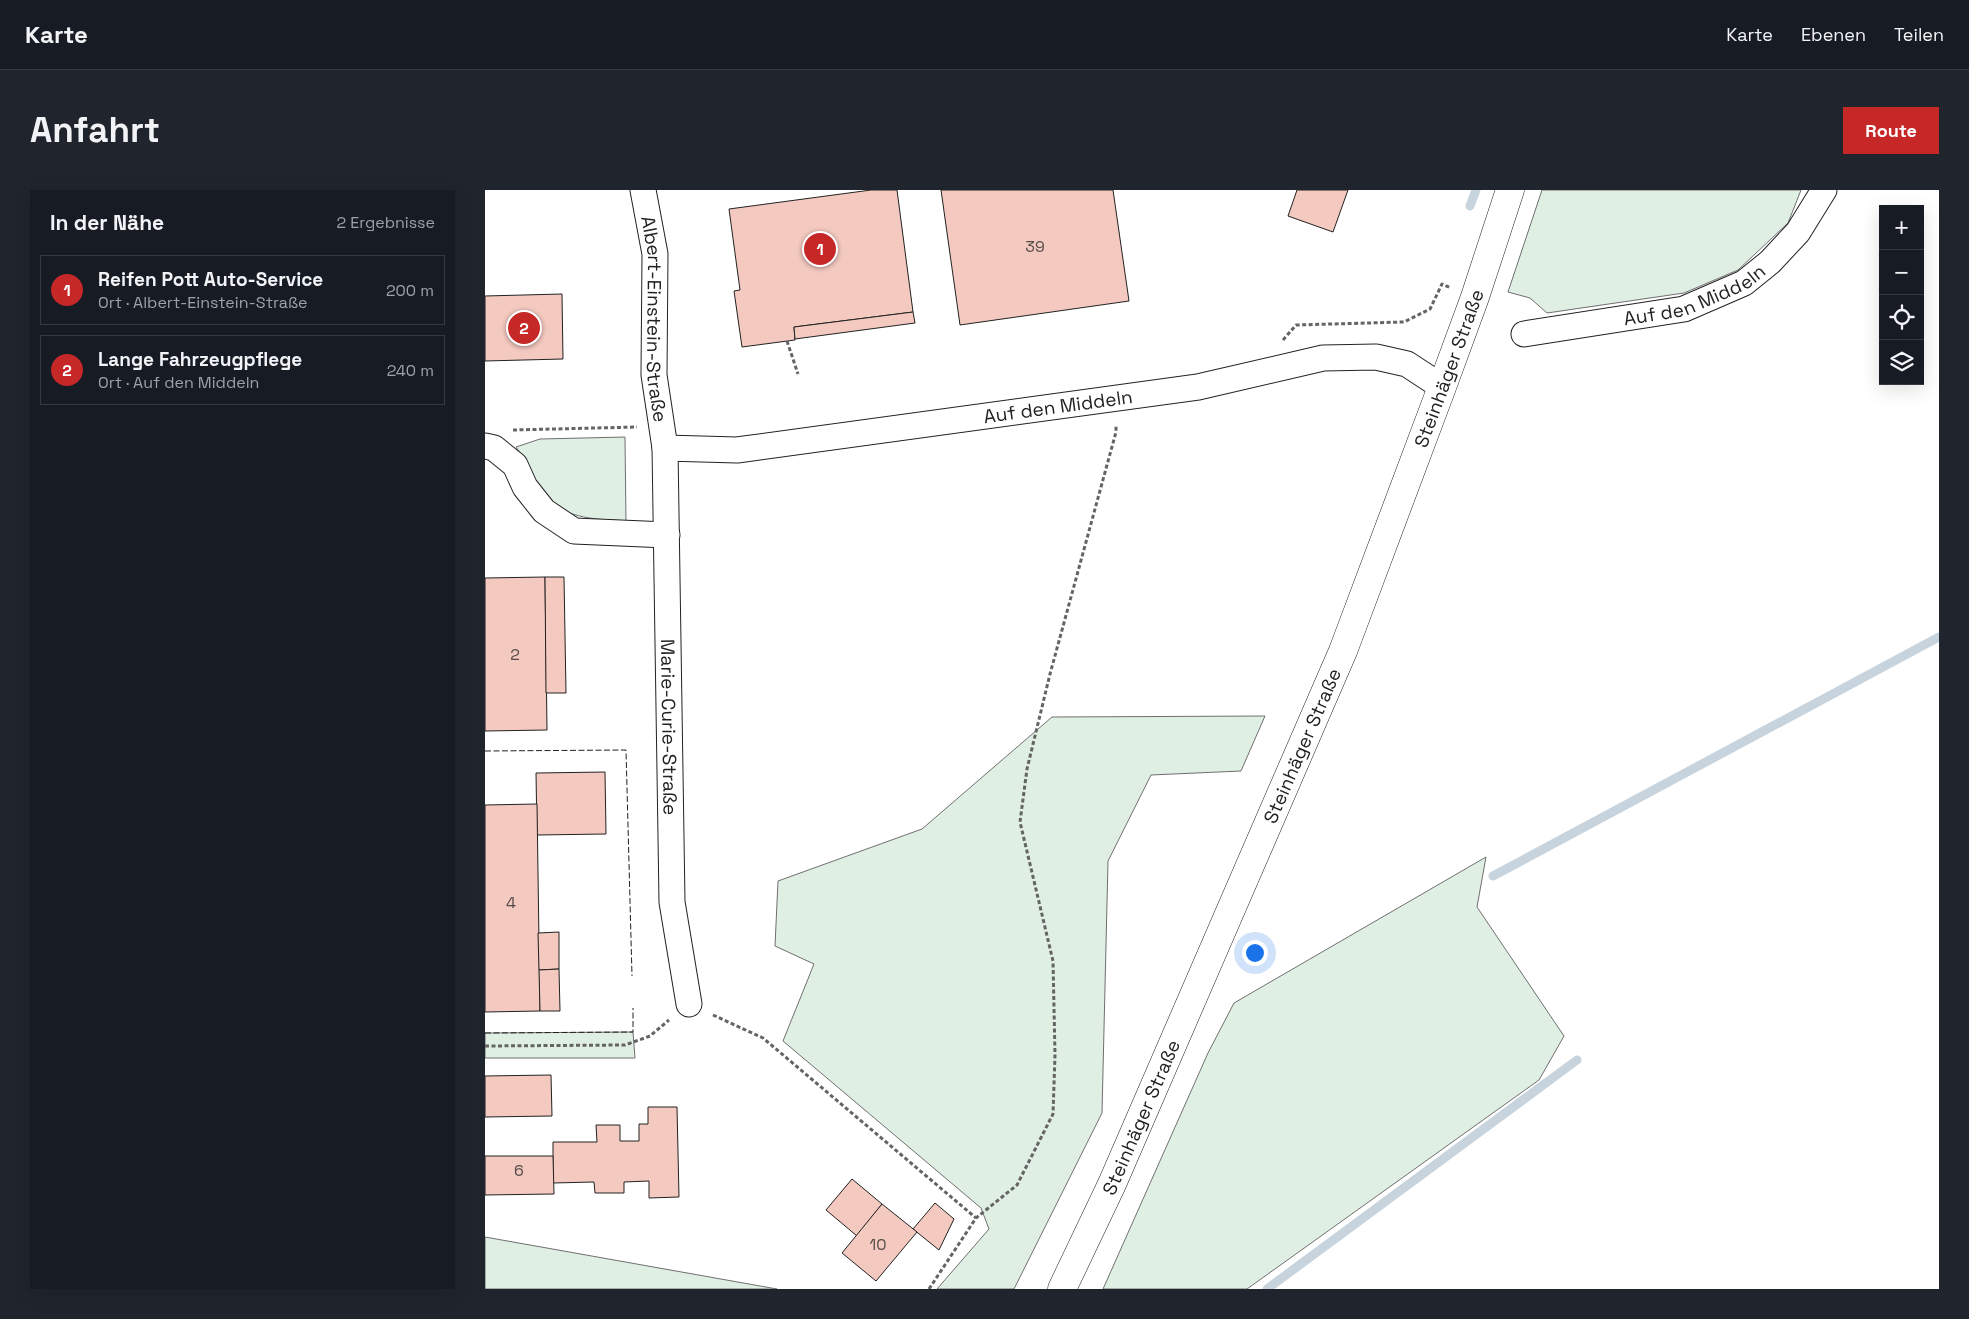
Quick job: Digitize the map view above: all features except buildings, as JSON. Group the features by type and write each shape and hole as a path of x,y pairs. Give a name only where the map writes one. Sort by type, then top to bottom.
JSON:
{"main road":[{"name":"Steinhäger Straße","path":"1063,1289 1113,1184 1339,660 1442,388 1475,297 1510,190"}],"street":[{"name":"Albert-Einstein-Straße","path":"643,190 655,254 654,375 663,437"},
{"name":"Auf den Middeln","path":"1524,334 1684,309 1744,283 1770,262 1798,232 1824,190"},
{"name":"Auf den Middeln","path":"663,437 737,450 1197,387 1323,358 1376,356 1407,364 1442,388"},
{"name":"Marie-Curie-Straße","path":"663,437 667,535 672,902 689,1004"},
{"path":"485,446 494,448 515,465 525,487 544,511 574,531 667,535"}],"path":[{"path":"1250,375 1296,325 1404,322 1430,309 1442,284 1475,297"},
{"path":"787,341 798,374"},
{"path":"505,430 663,437"},
{"path":"929,1289 976,1218 1017,1185 1053,1114 1055,1055 1053,962 1020,822 1027,769 1050,674 1116,432"},
{"path":"485,1046 625,1045 650,1036 689,1004 763,1038 976,1218"}],"green space":[{"path":"1542,190 1801,190 1788,223 1738,270 1684,293 1547,313 1530,298 1508,292"},
{"path":"625,437 626,521 583,517 554,505 538,485 516,447 540,439"},
{"path":"1265,716 1241,771 1151,775 1108,861 1102,1113 1014,1289 937,1289 989,1229 981,1208 783,1041 814,964 775,946 778,881 922,829 1052,717"},
{"path":"1486,857 1477,907 1564,1036 1539,1080 1247,1289 1103,1289 1208,1053 1234,1003"},
{"path":"633,1032 635,1058 485,1058 485,1033"},
{"path":"485,1237 777,1289 485,1289"}],"waterway":[{"path":"1470,206 1476,190"},
{"path":"1493,876 1939,637"},
{"path":"1267,1289 1577,1060"}],"fence":[{"path":"485,751 626,750 632,976"},
{"path":"485,1033 633,1032 633,1008"}],"place":[{"name":"Reifen Pott Auto-Service","path":"820,249"},
{"name":"Lange Fahrzeugpflege","path":"524,328"}]}
